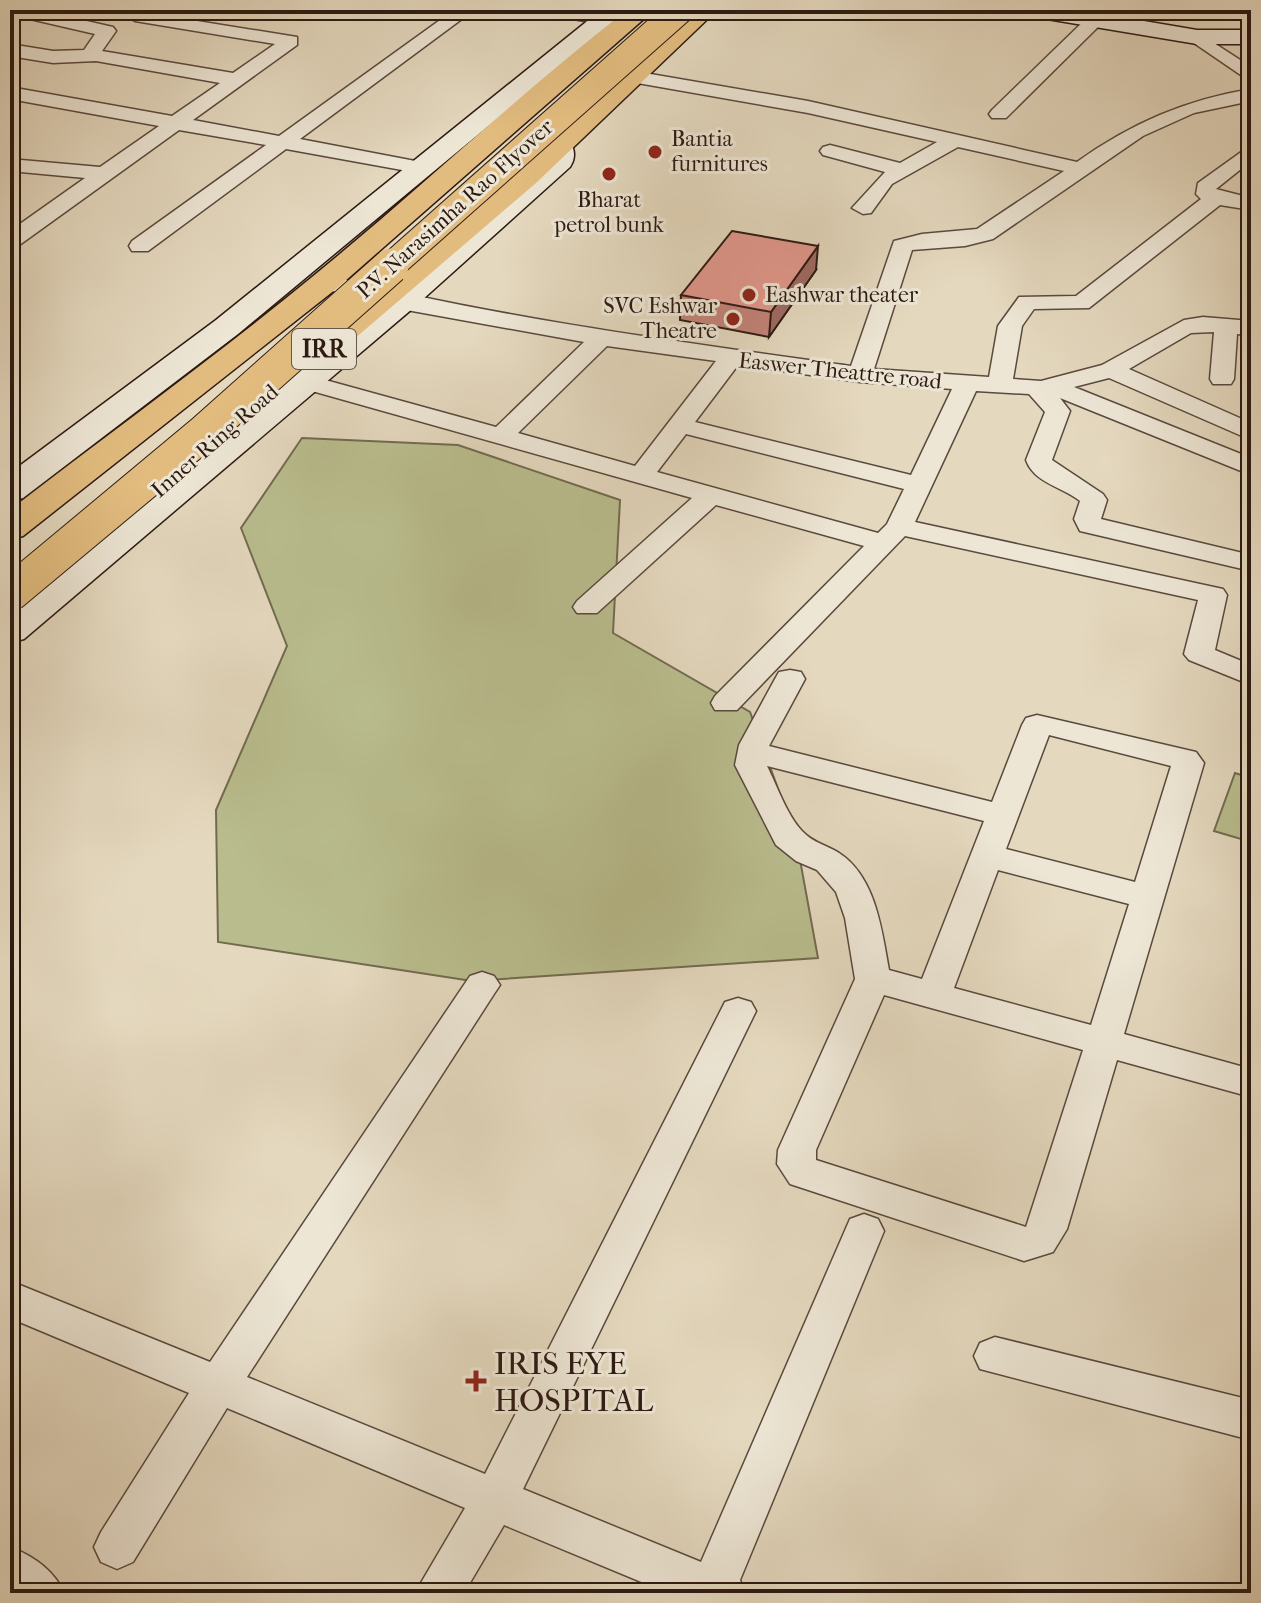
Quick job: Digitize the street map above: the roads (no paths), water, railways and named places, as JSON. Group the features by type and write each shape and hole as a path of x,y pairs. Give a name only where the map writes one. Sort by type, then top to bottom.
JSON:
{"main road":[{"name":"IRR","path":"15,508 325,282 454,173 572,65 642,10"},
{"name":"P.V. Narasimha Rao Flyover","path":"10,555 376,256 658,10"},
{"name":"P.V. Narasimha Rao Flyover","path":"10,594 202,434 680,10"},
{"path":"559,146 705,10"},
{"name":"Inner Ring Road","path":"10,614 297,379"}],"street":[{"path":"140,246 465,10"},
{"path":"561,10 612,14"},
{"path":"1035,10 1197,37 1251,37"},
{"path":"20,13 107,31"},
{"path":"10,241 291,41 140,13 107,31 92,49 96,55"},
{"path":"15,508 227,327 612,14"},
{"path":"226,30 245,17"},
{"path":"999,114 1094,21"},
{"path":"1197,37 1249,74"},
{"path":"10,50 53,57 96,55 238,80"},
{"path":"633,77 808,107 1083,169"},
{"path":"10,93 424,168"},
{"path":"860,375 902,246 910,242 954,243 988,233 1151,122 1209,100 1251,95"},
{"path":"863,208 885,180 956,140"},
{"path":"10,631 297,379 560,161 559,146"},
{"path":"830,151 902,170"},
{"path":"1251,151 1205,187 1206,194 1216,198 1251,204"},
{"path":"10,165 104,174"},
{"path":"1000,386 1010,326 1022,306 1040,301 1081,303 1216,198"},
{"name":"Easwer Theattre road","path":"325,282 392,299 730,359 860,375 1046,392 1111,370 1184,327 1251,328"},
{"path":"1222,379 1226,326"},
{"path":"500,437 602,338"},
{"path":"641,476 730,359"},
{"path":"1111,370 1251,432"},
{"path":"297,379 711,495 892,535 1213,595 1199,654 1251,676"},
{"path":"726,703 892,535 967,384"},
{"path":"1046,392 1077,398 1251,467"},
{"path":"1046,392 1058,411 1039,460 1041,466 1070,480 1094,500 1087,519 1090,525 1251,563"},
{"path":"679,425 918,485"},
{"path":"587,607 711,495"},
{"path":"790,679 753,752 751,765 788,837 808,853 829,862 851,888 862,918 873,979 797,1150 796,1164 804,1173 1024,1244 1039,1240 1047,1229 1188,771 1185,759 1044,724 1037,725 934,993"},
{"path":"753,752 1001,815"},
{"path":"986,856 1149,897"},
{"path":"873,979 934,993 1103,1044 1251,1083"},
{"path":"117,1547 218,1385 482,985"},
{"path":"438,1593 495,1499 738,1011"},
{"path":"10,1299 715,1591 864,1231"},
{"path":"995,1356 1251,1420"},
{"path":"10,1569 41,1593"}],"place":[{"name":"Bantia furnitures","path":"655,152"},
{"name":"Bharat petrol bunk","path":"609,174"},
{"name":"Eashwar theater","path":"749,295"},
{"name":"SVC Eshwar Theatre","path":"733,319"},
{"name":"IRIS EYE HOSPITAL","path":"476,1381"}]}
